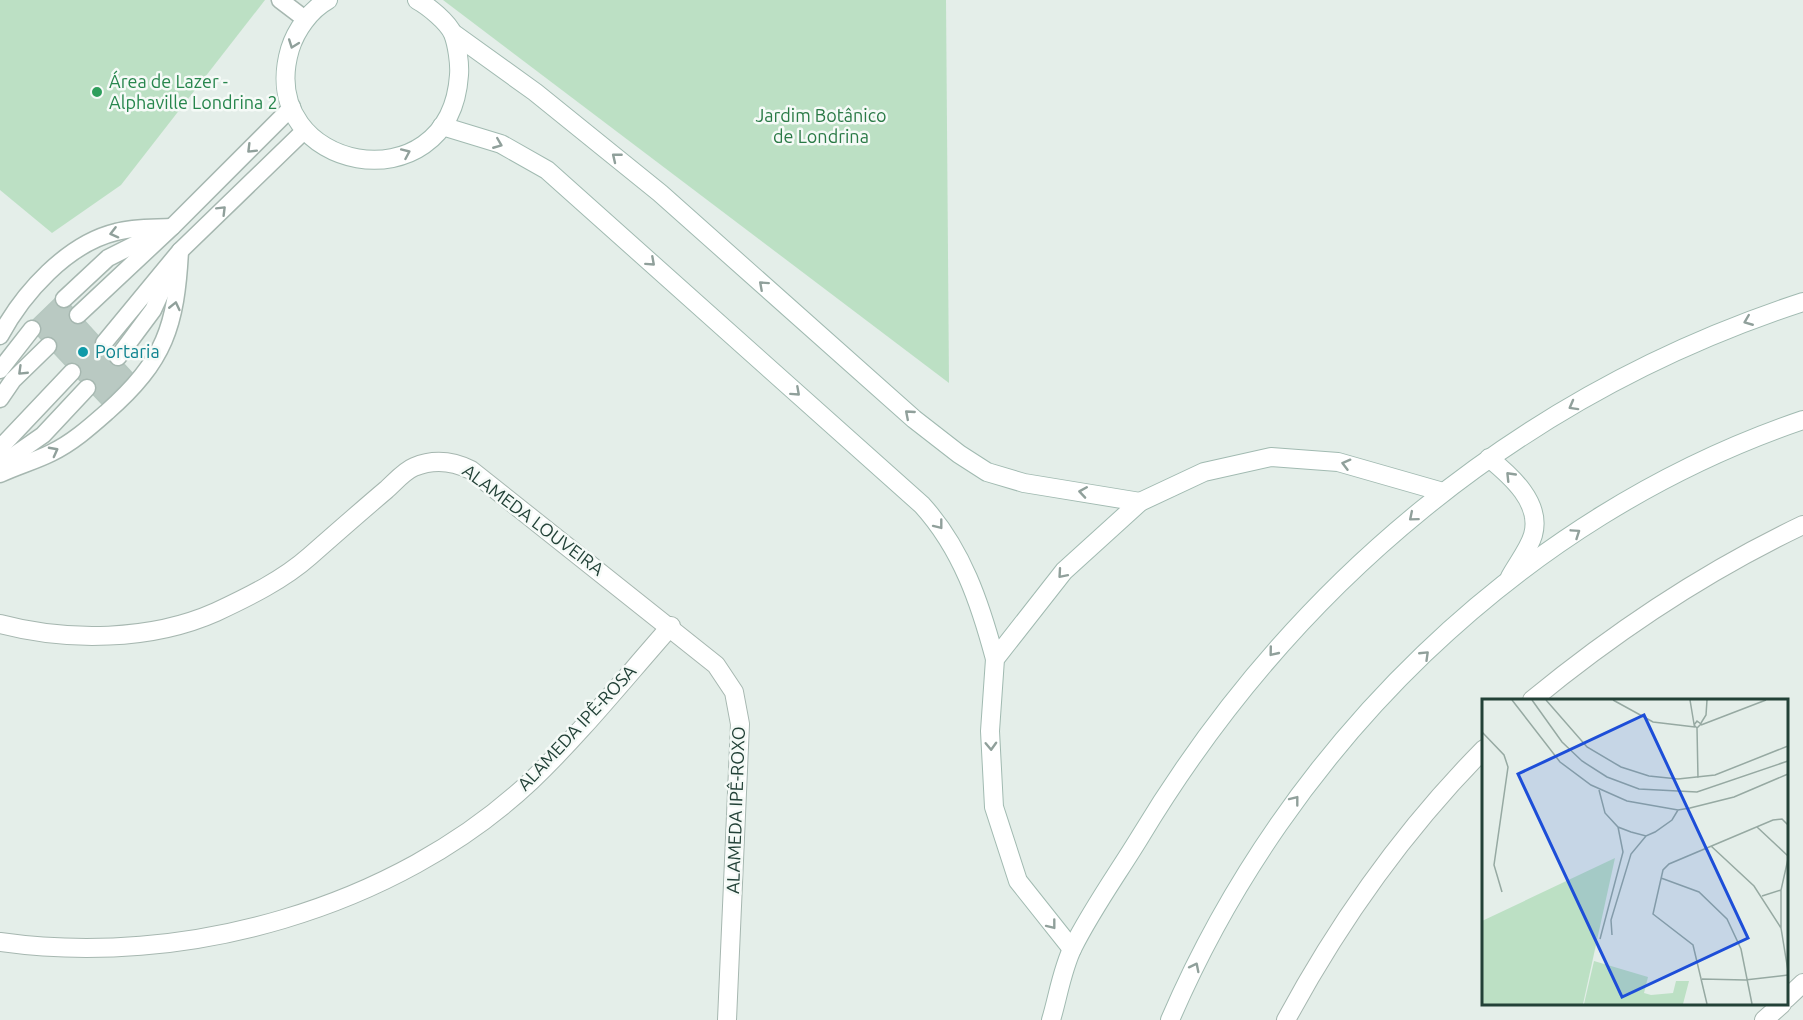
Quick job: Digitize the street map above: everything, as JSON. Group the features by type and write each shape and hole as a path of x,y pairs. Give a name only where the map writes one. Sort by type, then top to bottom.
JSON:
{"street":[{"path":"328,0 305,19 293,39 287,61 286,85 292,107 306,130 325,147 349,158 375,161 400,157 424,144 442,126 455,100 459,73 453,33"},
{"path":"417,0 453,33 535,92 660,193 914,418 959,454 987,472 1024,483 1140,502"},
{"path":"442,126 501,144 547,170 922,505 941,526 957,552 979,602 995,659 990,731 994,807 1018,881 1072,949"},
{"path":"1051,1020 1072,949 1174,781 1238,696 1300,622 1374,549 1443,492 1489,458 1549,419 1649,364 1752,318 1803,302"},
{"path":"1170,1020 1234,894 1295,800 1367,711 1437,643 1506,583 1621,505 1692,466 1803,420"},
{"path":"995,659 1064,571 1140,502 1204,472 1271,458 1338,462 1443,492"},
{"path":"1489,458 1524,491 1533,513 1533,535 1506,583"},
{"name":"ALAMEDA LOUVEIRA","path":"0,624 64,635 127,634 159,630 215,612 288,573 412,468 443,462 458,464 471,470 671,626"},
{"path":"1533,699 1634,621 1764,544 1803,525"},
{"name":"ALAMEDA IPÊ-ROSA","path":"0,942 31,947 92,948 154,945 198,938 260,925 319,908 382,880 460,836 530,782 566,745 671,626"},
{"name":"ALAMEDA IPÊ-ROXO","path":"671,626 716,665 726,677 734,692 740,724 727,1020"},
{"path":"1286,1020 1331,939 1383,865 1430,805 1482,751"},
{"path":"1788,997 1803,983"},
{"path":"1764,1020 1781,1005"}],"lane":[{"path":"280,0 305,19"},
{"path":"78,315 172,227 292,107"},
{"path":"104,343 180,251 306,130"},
{"path":"64,299 108,258 172,227"},
{"path":"0,336 8,320 25,299 76,249 117,231 172,227"},
{"path":"118,357 153,310 180,251"},
{"path":"0,474 52,453 87,430 120,401 158,357 168,333 177,296 180,251"},
{"path":"0,370 32,329"},
{"path":"0,399 13,380 48,346"},
{"path":"0,448 72,372"},
{"path":"0,465 43,435 87,388"}],"green space":[{"name":"Área de Lazer - Alphaville Londrina 2","path":"0,0 265,0 121,185 52,233 0,190"},
{"name":"Jardim Botânico de Londrina","path":"443,0 946,0 949,383"}],"building":[{"name":"Portaria","path":"60,294 133,374 102,404 28,325"}],"place":[{"name":"Área de Lazer - Alphaville Londrina 2","path":"97,92"},
{"name":"Portaria","path":"83,352"}]}
